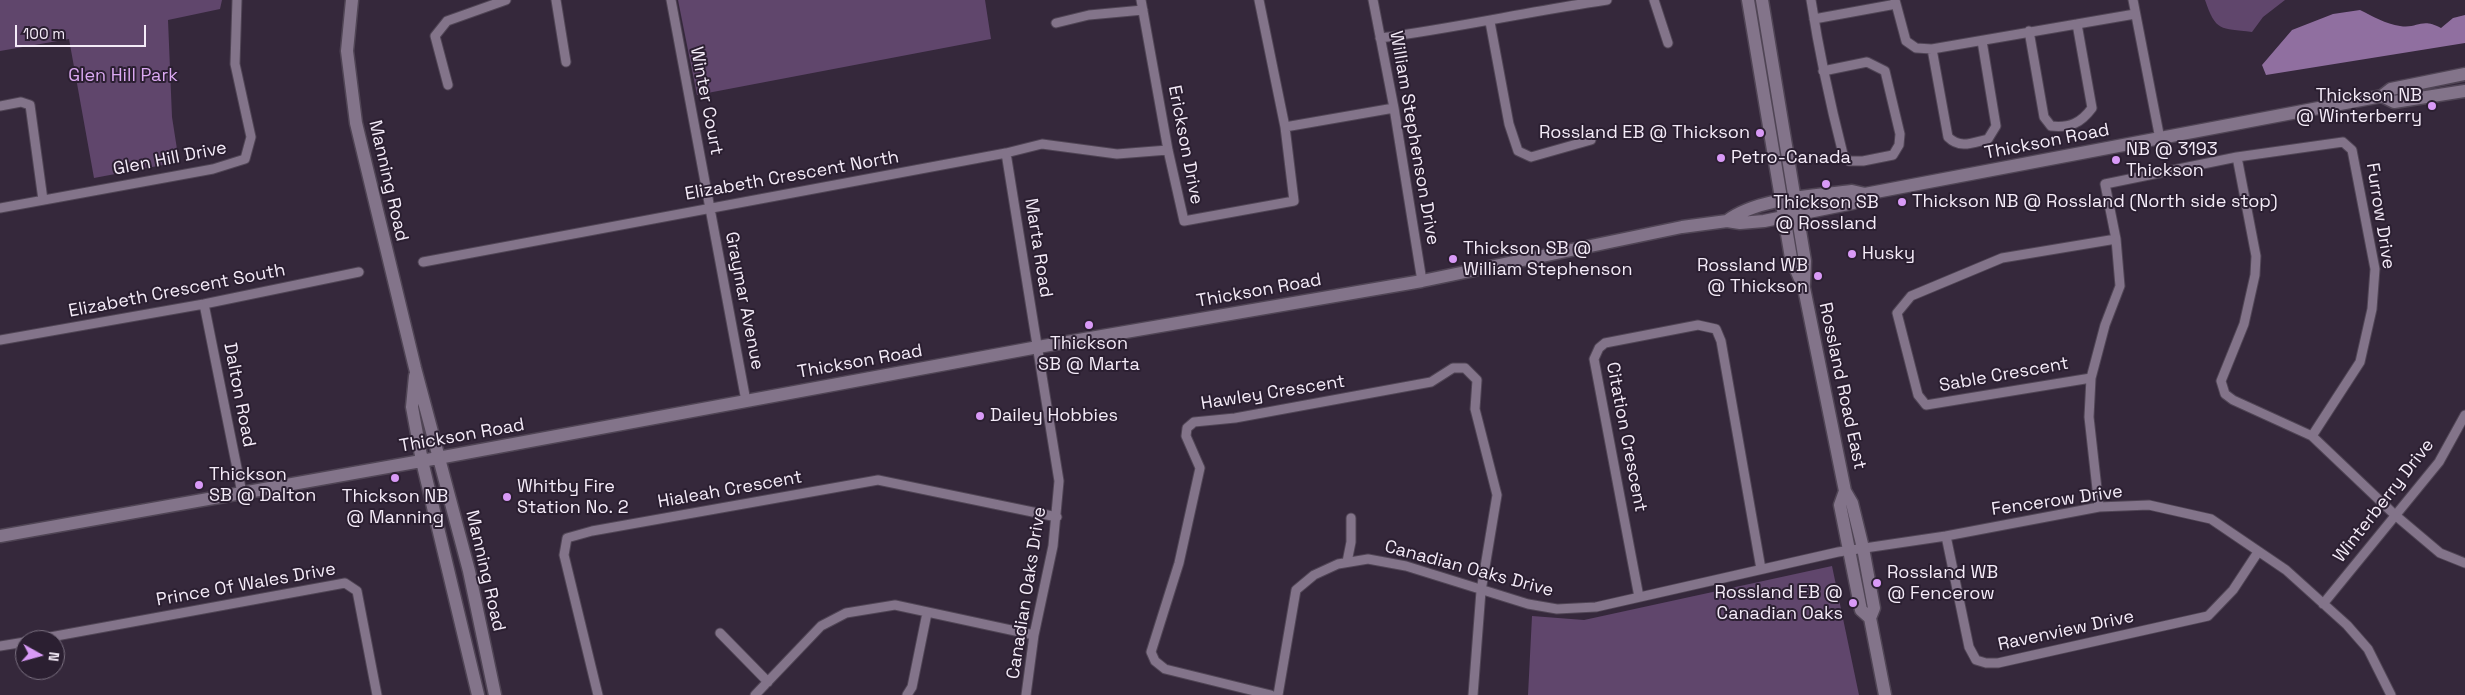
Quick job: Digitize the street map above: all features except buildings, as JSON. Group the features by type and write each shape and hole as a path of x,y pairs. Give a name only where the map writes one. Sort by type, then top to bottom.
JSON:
{"main road":[{"name":"Manning Road","path":"352,0 347,51 356,123 415,368 427,407 438,458 469,571 495,695"},
{"name":"Rossland Road East","path":"1748,0 1791,258 1804,288 1846,491 1852,503 1863,548 1874,608 1870,618 1885,695"},
{"name":"Rossland Road East","path":"1762,0 1806,262 1804,288"},
{"name":"Thickson Road","path":"1727,221 1740,211 1782,202 1852,191 1865,194 2382,96 2391,89 2465,76"},
{"name":"Thickson Road","path":"2382,96 2394,102 2465,91"},
{"name":"Thickson Road","path":"0,536 422,461 1038,347 1422,281 1682,227 1727,221 1740,223 1784,217 1853,203 1865,194"},
{"name":"Manning Road","path":"415,368 412,407 422,461 478,695"},
{"name":"Rossland Road East","path":"1846,491 1840,504 1861,610 1870,618"}],"street":[{"name":"Glen Hill Drive","path":"0,208 213,169 245,159 251,137 235,64 237,0"},
{"path":"448,85 435,36 447,22 506,0"},
{"path":"556,0 566,62"},
{"name":"Winter Court","path":"670,0 710,207"},
{"name":"Erickson Drive","path":"1141,0 1168,150 1184,221 1294,201 1285,127 1259,0"},
{"name":"William Stephenson Drive","path":"1373,0 1394,108 1422,281"},
{"path":"1380,38 1490,22 1547,9 1606,0"},
{"path":"1654,0 1668,43"},
{"path":"1811,0 1823,71 1842,154 1849,161 1863,161 1892,154 1899,145 1900,134 1884,71 1867,62 1823,71"},
{"path":"2133,0 2160,139"},
{"path":"1814,20 1896,2 1906,41 1916,48 1932,49 2135,14"},
{"path":"1056,23 1089,15 1143,10"},
{"path":"1490,22 1509,124 1518,151 1531,157 1591,140"},
{"path":"2029,32 2044,117 2051,126 2060,127 2082,122 2092,108 2077,24"},
{"path":"1932,49 1948,137 1954,144 1964,145 1988,139 1996,126 1982,41"},
{"path":"0,106 21,102 30,105 43,200"},
{"path":"1285,127 1394,108"},
{"name":"Furrow Drive","path":"2099,507 2089,417 2091,378 2105,325 2120,286 2116,239 2104,184 2237,157 2343,142 2352,150 2375,270 2372,309 2360,362 2312,436"},
{"name":"Elizabeth Crescent North","path":"423,262 1006,153 1042,144 1117,154 1168,150"},
{"name":"Marta Road","path":"1006,153 1038,347"},
{"path":"2237,157 2256,256 2255,275 2244,324 2221,381 2225,394 2312,436 2395,515 2440,553 2465,563"},
{"name":"Graymar Avenue","path":"710,207 746,401"},
{"name":"Sable Crescent","path":"2091,378 1926,405 1918,395 1898,313 1911,296 2002,258 2116,239"},
{"name":"Elizabeth Crescent South","path":"0,340 204,304 359,272"},
{"name":"Dalton Road","path":"204,304 242,493"},
{"name":"Citation Crescent","path":"1639,597 1594,359 1599,348 1605,343 1698,325 1716,329 1721,341 1727,385 1761,569"},
{"name":"Canadian Oaks Drive","path":"1026,695 1034,635 1054,546 1059,481 1038,347"},
{"name":"Hawley Crescent","path":"1271,695 1165,669 1155,662 1151,652 1180,563 1200,468 1186,436 1187,428 1194,422 1235,418 1430,382 1452,368 1465,368 1477,380 1475,410 1497,495 1481,591"},
{"name":"Winterberry Drive","path":"2323,604 2439,462 2465,415"},
{"name":"Hialeah Crescent","path":"598,695 564,555 567,538 592,531 878,480 1057,517"},
{"name":"Fencerow Drive","path":"1863,548 1946,536 2099,507 2149,505 2211,519 2286,570 2347,625 2368,649 2391,695"},
{"path":"1347,562 1351,542 1351,518"},
{"name":"Ravenview Drive","path":"1946,536 1970,647 1976,660 1986,663 1998,663 2208,616 2233,590 2258,552"},
{"name":"Canadian Oaks Drive","path":"1278,695 1296,590 1314,575 1338,564 1368,559 1406,566 1481,591 1528,604 1557,609 1596,607 1761,569 1863,548"},
{"name":"Prince Of Wales Drive","path":"65,634 345,583 357,591 378,695"},
{"path":"1472,695 1481,591"},
{"path":"756,695 821,626 846,612 895,605 927,614 1034,635"},
{"path":"908,695 912,687 927,614"},
{"path":"720,633 768,682"},
{"path":"0,646 15,644"}],"green space":[{"name":"Glen Hill Park","path":"0,0 222,0 220,9 168,20 172,117 179,162 94,178 69,39 0,51"},
{"path":"678,0 985,0 991,39 697,95"},
{"path":"2205,0 2285,0 2263,17 2252,32 2226,29 2216,23"},
{"path":"1832,566 1859,695 1528,695 1532,616 1584,620"}],"shaded area":[{"path":"2360,10 2390,24 2411,26 2429,23 2441,28 2453,18 2465,15 2465,43 2266,75 2262,65 2292,30 2333,14"}],"place":[{"name":"Thickson NB @ Winterberry","path":"2432,106"},
{"name":"Rossland EB @ Thickson","path":"1760,133"},
{"name":"Petro-Canada","path":"1721,158"},
{"name":"NB @ 3193 Thickson","path":"2116,160"},
{"name":"Thickson SB @ Rossland","path":"1826,184"},
{"name":"Thickson NB @ Rossland (North side stop)","path":"1902,202"},
{"name":"Husky","path":"1852,254"},
{"name":"Thickson SB @ William Stephenson","path":"1453,259"},
{"name":"Rossland WB @ Thickson","path":"1818,276"},
{"name":"Thickson SB @ Marta","path":"1089,325"},
{"name":"Dailey Hobbies","path":"980,416"},
{"name":"Thickson NB @ Manning","path":"395,478"},
{"name":"Thickson SB @ Dalton","path":"199,485"},
{"name":"Whitby Fire Station No. 2","path":"507,497"},
{"name":"Rossland WB @ Fencerow","path":"1877,583"},
{"name":"Rossland EB @ Canadian Oaks","path":"1853,603"}]}
